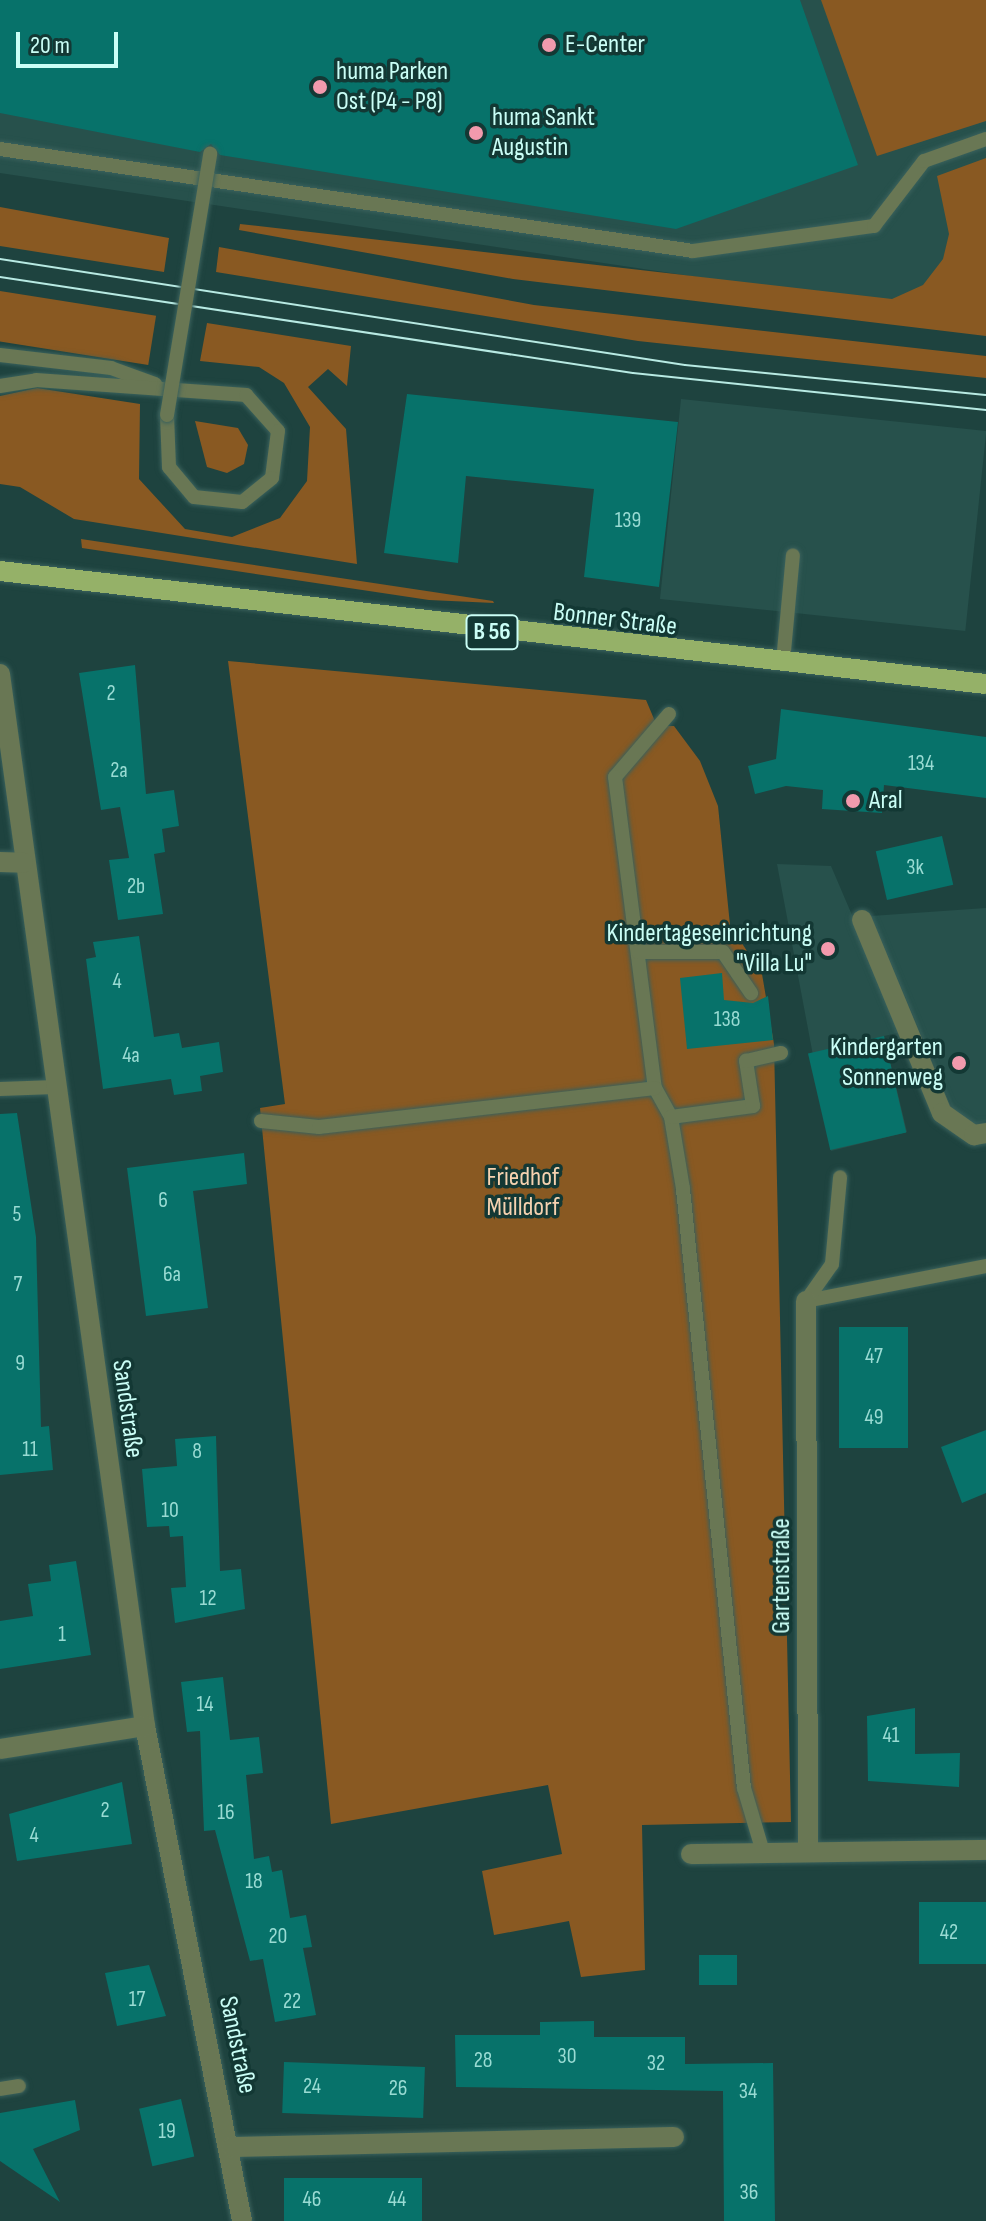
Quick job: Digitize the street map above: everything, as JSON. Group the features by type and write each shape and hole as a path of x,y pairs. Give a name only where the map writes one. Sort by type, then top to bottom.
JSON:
{"main road":[{"name":"Bonner Straße","path":"0,571 986,684"}],"street":[{"name":"Sandstraße","path":"0,674 23,863 145,1726 232,2147 242,2221"},
{"path":"0,862 23,863"},
{"path":"862,920 942,1113 974,1135 986,1133"},
{"name":"Gartenstraße","path":"806,1301 808,1852"},
{"path":"0,1749 145,1726"},
{"path":"691,1854 986,1850"},
{"path":"232,2147 674,2137"}],"lane":[{"path":"0,149 693,251 874,226 924,161 986,139"},
{"path":"0,386 36,380 113,391 155,385 170,386 184,387 237,393 262,406 280,450 259,493 232,504 202,501 179,484 166,457 169,399 172,384 179,338 185,307 210,154"},
{"path":"0,355 111,368 155,385"},
{"path":"783,662 793,555"},
{"path":"669,714 615,777 655,1088 671,1117 713,1444 744,1788 763,1852"},
{"path":"638,952 723,952 751,993"},
{"path":"671,1117 753,1106 746,1061 781,1053"},
{"path":"0,1089 55,1087"},
{"path":"261,1121 319,1127 655,1088"},
{"path":"806,1301 832,1264 840,1177"},
{"path":"806,1301 986,1266"},
{"path":"0,2089 19,2086"}],"shaded area":[{"name":"huma Sankt Augustin","path":"0,0 900,0 906,12 986,0 986,320 0,173"},
{"path":"681,399 986,431 965,631 660,599"},
{"name":"Kindertageseinrichtung \"Villa Lu\"","path":"777,864 831,866 902,1032 884,1036 907,1132 831,1151"},
{"name":"Kindergarten Sonnenweg","path":"986,908 986,1121 973,1124 954,1111 871,916"}],"green space":[{"path":"821,0 986,0 986,121 877,156"},
{"path":"986,158 986,336 513,279 239,230 240,224 892,299 923,285 943,259 949,234 937,176"},
{"path":"0,207 169,238 164,272 0,246"},
{"path":"219,247 534,305 986,356 986,378 638,341 216,272"},
{"path":"0,291 156,316 148,365 0,342"},
{"path":"207,323 351,346 347,386 328,369 308,387 346,429 357,564 74,519 20,487 0,484 0,396 37,388 140,404 139,479 185,529 232,537 280,518 307,481 310,427 284,383 259,367 200,361"},
{"path":"195,421 238,428 248,445 244,464 227,473 207,467"},
{"path":"81,539 494,603 429,600 82,548"},
{"name":"Friedhof Mülldorf","path":"228,661 646,700 657,726 674,726 700,761 718,806 730,925 762,974 774,1044 791,1822 642,1825 645,1970 581,1977 569,1921 494,1935 482,1871 562,1854 548,1785 331,1824 260,1108 285,1104"}],"building":[{"name":"huma Parken Ost (P4 - P8)","path":"0,0 800,0 858,165 676,229 220,155 211,144 200,152 0,113"},
{"path":"407,394 678,422 659,587 584,577 594,489 466,476 458,563 384,553"},
{"path":"135,665 146,794 174,790 179,826 162,829 165,852 154,854 163,914 118,920 109,860 129,858 120,807 101,810 79,673"},
{"path":"781,709 986,737 986,798 884,785 882,813 822,809 823,790 786,786 755,794 748,766 776,759"},
{"path":"942,836 953,885 887,900 876,851"},
{"path":"139,936 154,1037 179,1033 182,1048 219,1042 223,1072 200,1076 202,1091 174,1095 171,1079 103,1089 86,959 96,957 93,942"},
{"path":"722,973 724,1000 753,1003 768,996 773,1040 687,1049 680,978"},
{"path":"884,1036 906,1132 830,1150 808,1054"},
{"path":"17,1113 36,1237 41,1427 49,1426 53,1470 0,1475 0,1114"},
{"path":"244,1153 247,1184 193,1191 208,1308 146,1316 127,1168"},
{"path":"839,1327 908,1327 908,1448 839,1448"},
{"path":"986,1430 986,1493 962,1503 941,1447"},
{"path":"216,1436 220,1571 241,1569 245,1609 175,1623 171,1588 186,1587 183,1536 170,1537 169,1526 147,1527 142,1469 177,1466 175,1439"},
{"path":"76,1561 91,1655 0,1669 0,1621 33,1616 28,1584 51,1581 49,1565"},
{"path":"223,1677 230,1740 259,1737 263,1773 246,1775 254,1859 269,1856 272,1872 282,1870 290,1918 306,1915 312,1947 303,1948 316,2015 275,2022 263,1959 250,1961 215,1830 204,1831 200,1731 187,1732 181,1682"},
{"path":"915,1708 915,1754 960,1753 959,1787 868,1781 867,1716"},
{"path":"122,1782 132,1844 17,1861 9,1814"},
{"path":"919,1902 986,1902 986,1964 919,1964"},
{"path":"699,1955 737,1955 737,1985 699,1985"},
{"path":"149,1965 166,2016 117,2026 105,1973"},
{"path":"594,2021 594,2037 685,2037 685,2064 773,2063 775,2221 724,2221 723,2091 456,2087 455,2035 540,2035 540,2022"},
{"path":"284,2062 425,2067 423,2118 282,2113"},
{"path":"181,2099 194,2156 152,2166 139,2109"},
{"path":"75,2100 80,2130 33,2149 60,2202 0,2161 0,2113"},
{"path":"284,2178 422,2178 422,2221 284,2221"}],"tram line":[{"path":"0,259 685,365 986,395"},
{"path":"0,277 633,373 986,410"}],"place":[{"name":"E-Center","path":"549,45"},
{"name":"huma Parken Ost (P4 - P8)","path":"320,87"},
{"name":"huma Sankt Augustin","path":"476,133"},
{"name":"Aral","path":"853,801"},
{"name":"Kindertageseinrichtung \"Villa Lu\"","path":"828,949"},
{"name":"Kindergarten Sonnenweg","path":"959,1063"}]}
